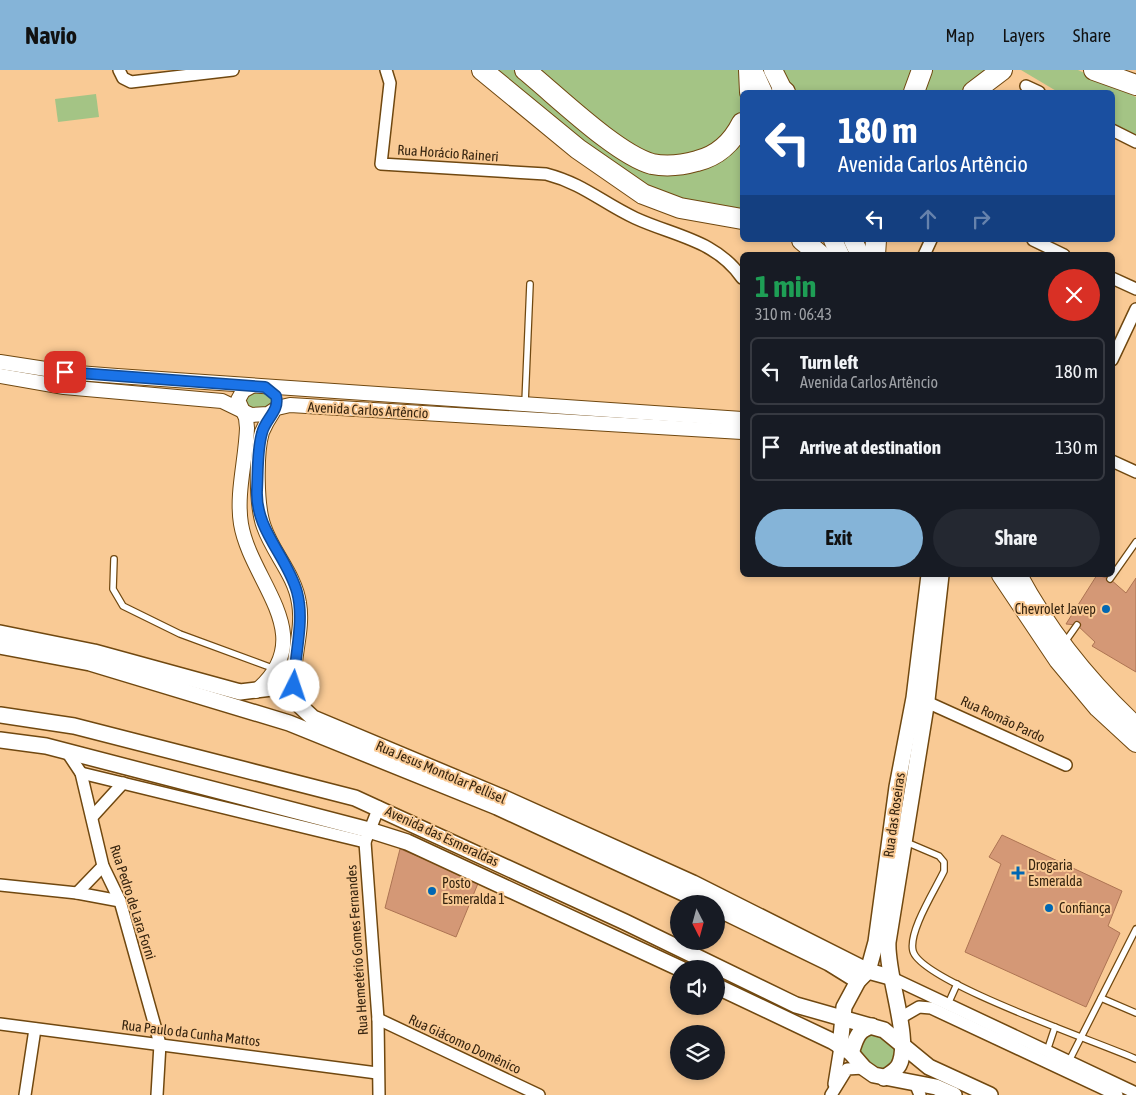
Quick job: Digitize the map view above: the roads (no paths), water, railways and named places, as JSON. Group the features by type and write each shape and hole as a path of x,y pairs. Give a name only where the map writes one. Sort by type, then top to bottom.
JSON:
{"highway":[{"path":"482,70 578,148 643,194 680,208 740,219"},
{"path":"526,70 616,145 639,159 652,164 686,164 702,160 728,144 740,126"},
{"path":"749,70 750,90"},
{"path":"915,90 922,70"},
{"path":"976,90 1002,70"},
{"path":"1094,70 1136,84"},
{"path":"1110,70 1136,84"},
{"path":"804,242 816,252"}],"main road":[{"path":"753,70 776,90"},
{"path":"773,70 778,90"},
{"name":"Rua das Roseiras","path":"920,699 929,577"},
{"name":"Rua das Roseiras","path":"904,1047 900,1018 890,977 888,942 890,890 904,787 941,577"},
{"path":"1002,577 1058,660 1098,708 1136,743"},
{"path":"1019,577 1064,644 1107,699 1136,726"},
{"name":"Rua Jesus Montolar Pellisel","path":"0,634 94,652 240,692 272,688 282,689 313,718 504,798 698,895"},
{"name":"Rua Jesus Montolar Pellisel","path":"0,646 90,663 288,723 497,807 696,895"},
{"path":"253,711 252,700 256,691"},
{"path":"288,723 295,720 299,705"},
{"name":"Avenida das Esmeraldas","path":"0,715 74,726 355,798 379,807 796,1005 841,1020 884,1030 928,1067 990,1095"},
{"name":"Avenida das Esmeraldas","path":"0,740 46,746 367,836 407,842 670,964"},
{"name":"Rua das Roseiras","path":"846,1050 841,1020 844,1007 863,976 876,942 903,840 904,787"},
{"name":"Rua Jesus Montolar Pellisel","path":"725,908 863,976 890,977"},
{"path":"618,938 624,922"},
{"path":"725,990 846,1050 864,1068 884,1078 917,1089 936,1087 954,1095"},
{"path":"846,1050 863,1028 872,1026"},
{"path":"884,1078 899,1064 904,1047"},
{"path":"917,1089 920,1060"}],"street":[{"path":"119,70 123,78 131,82 233,70"},
{"name":"Rua Horácio Raineri","path":"387,71 390,83 380,164 546,174 584,187 635,218 686,236 712,250 736,268 740,275"},
{"path":"1026,86 1035,90"},
{"path":"1115,132 1136,142"},
{"path":"1045,247 1057,252"},
{"path":"1115,279 1136,289"},
{"path":"1115,354 1136,309"},
{"name":"Avenida Carlos Artêncio","path":"0,362 117,376 525,405 740,432"},
{"name":"Avenida Carlos Artêncio","path":"0,376 64,387 222,401 244,413 259,415 290,405 631,418 740,419"},
{"path":"116,392 117,376"},
{"path":"256,691 271,678 276,670 281,654 281,622 273,598 245,540 240,504 248,428 244,413 238,405 239,396 258,387 276,396 275,410 262,432 257,493 264,527 296,590 299,603 300,615 294,686 299,705"},
{"path":"1115,462 1136,472"},
{"name":"Rua Romão Pardo","path":"920,699 1066,765"},
{"name":"Rua Pedro de Lara Forni","path":"67,752 81,773 104,866 120,901 160,1044 156,1095"},
{"path":"81,773 123,784 367,836"},
{"path":"92,817 123,784"},
{"name":"Rua Hemetério Gomes Fernandes","path":"379,807 367,836 378,1019 377,1073 379,1095"},
{"path":"77,894 104,866"},
{"path":"0,885 120,901"},
{"path":"890,977 1047,1051 1067,1066 1116,1095"},
{"path":"900,1018 919,1007 931,1008 1136,1093"},
{"name":"Rua Giácomo Domênico","path":"378,1019 539,1095"},
{"name":"Rua Paulo da Cunha Mattos","path":"0,1024 377,1073"},
{"path":"25,1095 35,1029"},
{"path":"832,1093 846,1050"},
{"path":"832,1093 847,1070 864,1068"}],"lane":[{"path":"525,405 530,284"},
{"path":"1115,571 1136,542"},
{"path":"114,559 113,589 123,606 180,634 276,670"},
{"path":"1064,644 1077,625"},
{"path":"903,840 939,856 944,862 944,871 913,936 913,952 920,963 957,984 1055,1027 1134,1058 1136,1050"},
{"path":"1067,1066 1136,928"},
{"path":"948,1004 957,984"},
{"path":"1101,998 1136,1013"},
{"path":"1047,1051 1055,1027"}],"place":[{"name":"Chevrolet Javep","path":"1106,609"},
{"name":"Drogaria Esmeralda","path":"1018,873"},
{"name":"Posto Esmeralda 1","path":"432,891"},
{"name":"Confiança","path":"1049,908"}]}
